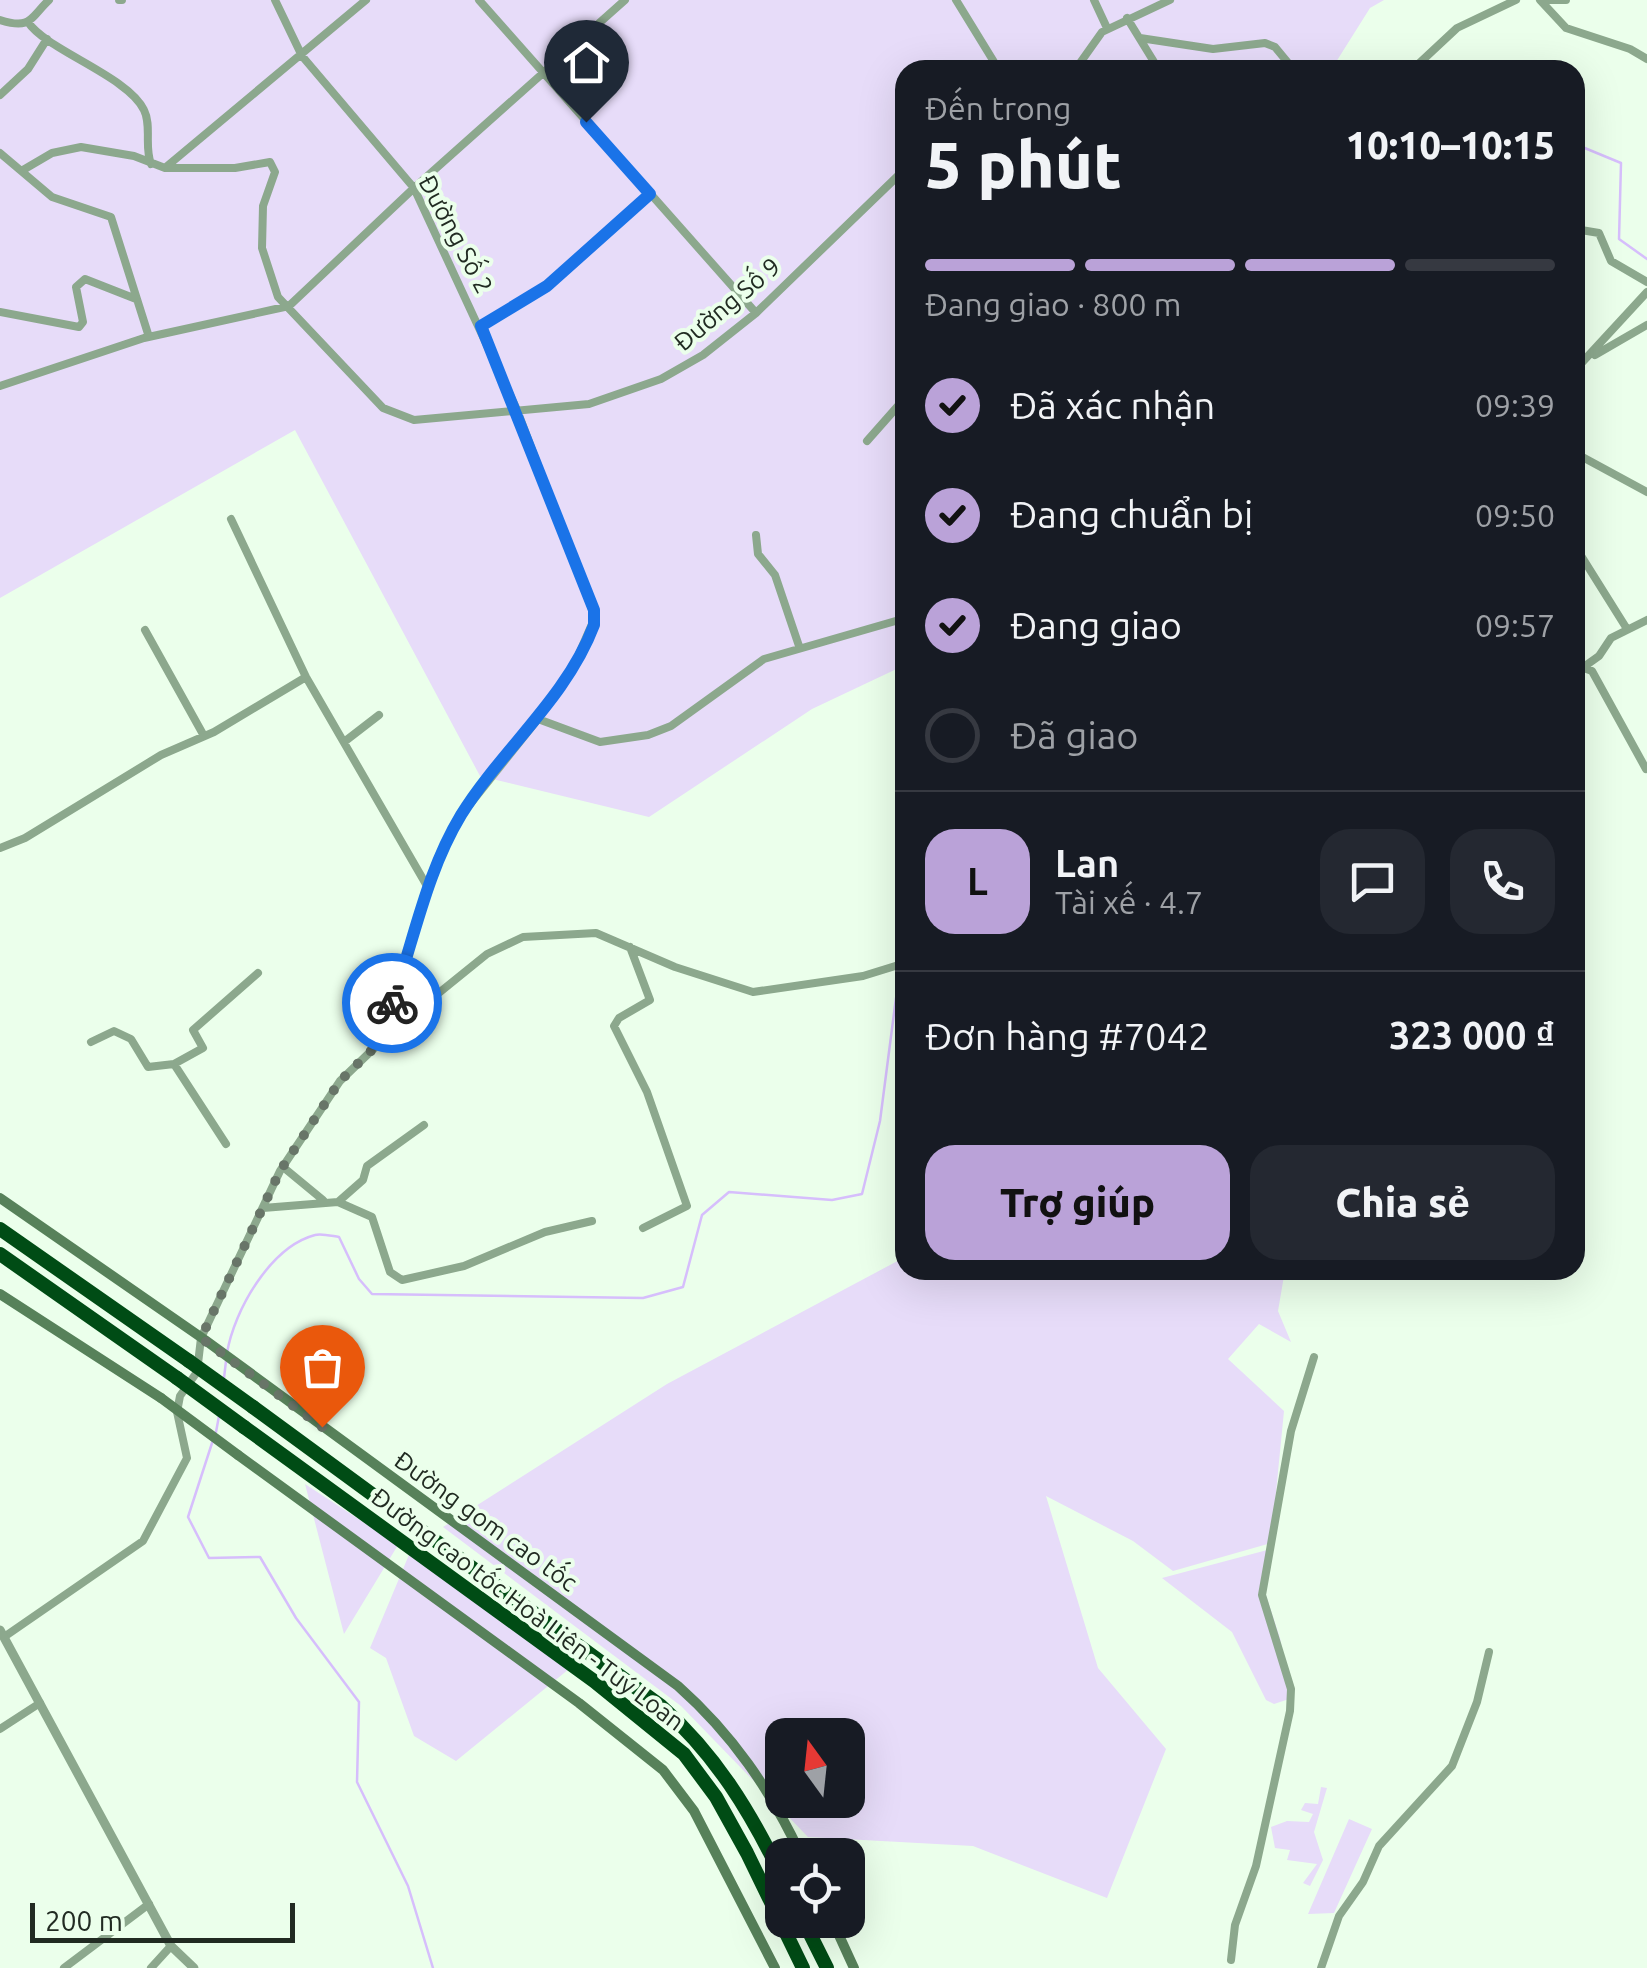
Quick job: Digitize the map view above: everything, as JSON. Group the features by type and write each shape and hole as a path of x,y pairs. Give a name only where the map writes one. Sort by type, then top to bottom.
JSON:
{"highway":[{"name":"Đường cao tốc Hoà Liên - Tuý Loan","path":"0,1229 189,1361 662,1706 700,1740 733,1785 765,1845"},
{"name":"Đường cao tốc Hoà Liên - Tuý Loan","path":"0,1254 608,1692 684,1754 716,1797 747,1852 803,1968"},
{"path":"812,1938 826,1968"}],"main road":[{"name":"Đường gom cao tốc","path":"0,1198 203,1339 678,1686 718,1722 755,1771 792,1838"},
{"path":"0,1294 162,1398 579,1702 663,1770 694,1811 775,1968"},
{"path":"840,1938 854,1968"}],"street":[{"path":"28,22 49,0"},
{"name":"Đường Số 2","path":"275,0 302,56 414,188 517,410 595,617 575,663 538,718 463,812 427,886 376,1046"},
{"path":"23,170 70,148 105,150 165,168 366,0"},
{"path":"479,0 756,312"},
{"path":"0,386 150,337 289,306 624,0"},
{"path":"956,0 993,60"},
{"path":"1094,0 1107,28"},
{"path":"1081,60 1107,28 1170,0"},
{"path":"1422,60 1456,28 1516,0"},
{"path":"1541,0 1566,0"},
{"path":"1541,0 1566,28 1630,48 1647,60"},
{"path":"1127,18 1153,60"},
{"path":"0,20 28,22 138,102 146,114 145,145 150,164"},
{"path":"1140,38 1213,49 1265,43 1274,46 1286,60"},
{"path":"0,95 28,69 47,39"},
{"path":"0,153 52,196 111,217 150,337"},
{"name":"Đường Số 9","path":"165,168 236,168 270,162 275,172 263,206 262,248 278,297 383,408 400,417 589,404 631,392 702,355 756,312 895,179"},
{"path":"481,326 547,286 650,194"},
{"path":"1585,231 1599,233 1611,261 1647,282"},
{"path":"0,312 79,327 82,316 76,287 85,278 136,300"},
{"path":"1585,358 1647,292"},
{"path":"1585,362 1614,341 1647,326"},
{"path":"867,441 895,409"},
{"path":"1585,458 1647,492"},
{"path":"231,519 306,677 427,886"},
{"path":"756,535 758,554 776,576 799,646"},
{"path":"1585,564 1627,629"},
{"path":"1585,663 1599,656 1611,638 1647,620"},
{"path":"538,718 600,742 648,735 670,726 764,659 895,621"},
{"path":"145,630 204,736"},
{"path":"1585,670 1601,685 1646,769"},
{"path":"0,848 25,838 161,755 204,736 306,677"},
{"path":"344,742 379,715"},
{"path":"194,1968 171,1946 2,1633 143,1541 155,1523 187,1458 177,1412 180,1396 197,1372 203,1339 283,1167 340,1081 487,954 523,938 596,933 753,992 862,976 895,965"},
{"path":"630,947 634,969 650,998 618,1018 614,1026 647,1092 688,1206 643,1228"},
{"path":"91,1042 114,1031 131,1039 148,1068 174,1064 203,1048 193,1030 258,973"},
{"path":"174,1064 226,1144"},
{"path":"338,1202 363,1180 367,1166 424,1125"},
{"path":"283,1167 323,1200"},
{"path":"263,1208 338,1202 372,1217 390,1272 402,1280 464,1266 535,1236 592,1221"},
{"path":"1231,1960 1234,1925 1266,1828 1290,1711 1291,1689 1262,1595 1273,1552 1291,1432 1314,1357"},
{"path":"1322,1968 1339,1916 1363,1882 1379,1846 1452,1766 1477,1702 1489,1652"},
{"path":"0,1729 40,1704"},
{"path":"64,1968 149,1904"},
{"path":"151,1968 171,1946"}],"shaded area":[{"path":"0,0 1384,0 1370,8 1337,60 895,60 895,670 812,709 649,817 480,776 295,430 0,598"},
{"path":"895,1262 895,1280 1283,1280 1278,1311 1291,1342 1259,1324 1228,1359 1284,1411 1271,1543 1173,1571 1133,1541 1046,1496 1098,1668 1166,1749 1107,1898 973,1846 808,1837 790,1818 865,1818 865,1718 765,1718 765,1793 681,1706 443,1527 667,1384"},
{"path":"305,1484 398,1545 344,1634"},
{"path":"1271,1549 1262,1583 1280,1638 1292,1698 1274,1704 1266,1700 1232,1632 1162,1578"},
{"path":"411,1550 569,1669 456,1761 414,1736 386,1658 370,1648"},
{"path":"1321,1787 1327,1788 1314,1832 1323,1860 1310,1886 1303,1883 1317,1864 1287,1860 1290,1850 1275,1848 1271,1827 1287,1821 1309,1822 1313,1814 1301,1810 1305,1803 1318,1804"},
{"path":"1349,1819 1372,1829 1334,1913 1308,1914"}],"waterway":[{"path":"1585,148 1621,163 1619,239 1647,259"},
{"path":"227,1353 237,1319 257,1283 283,1253 315,1235 339,1237 359,1279 372,1294 643,1298 683,1287 702,1215 729,1192 832,1200 862,1194 880,1121 895,1006"},
{"path":"224,1378 226,1361"},
{"path":"216,1432 219,1416"},
{"path":"213,1440 188,1517 209,1558 260,1557 296,1618 359,1702 357,1782 408,1886 433,1968"}],"way so far":[{"path":"322,1427 201,1338 280,1171 309,1122 340,1081 376,1046 392,1003"}],"route":[{"path":"392,1003 424,908 427,886 442,850 463,812 538,718 575,663 594,625 594,610 566,530 481,326 547,286 650,194 586,122"}]}
